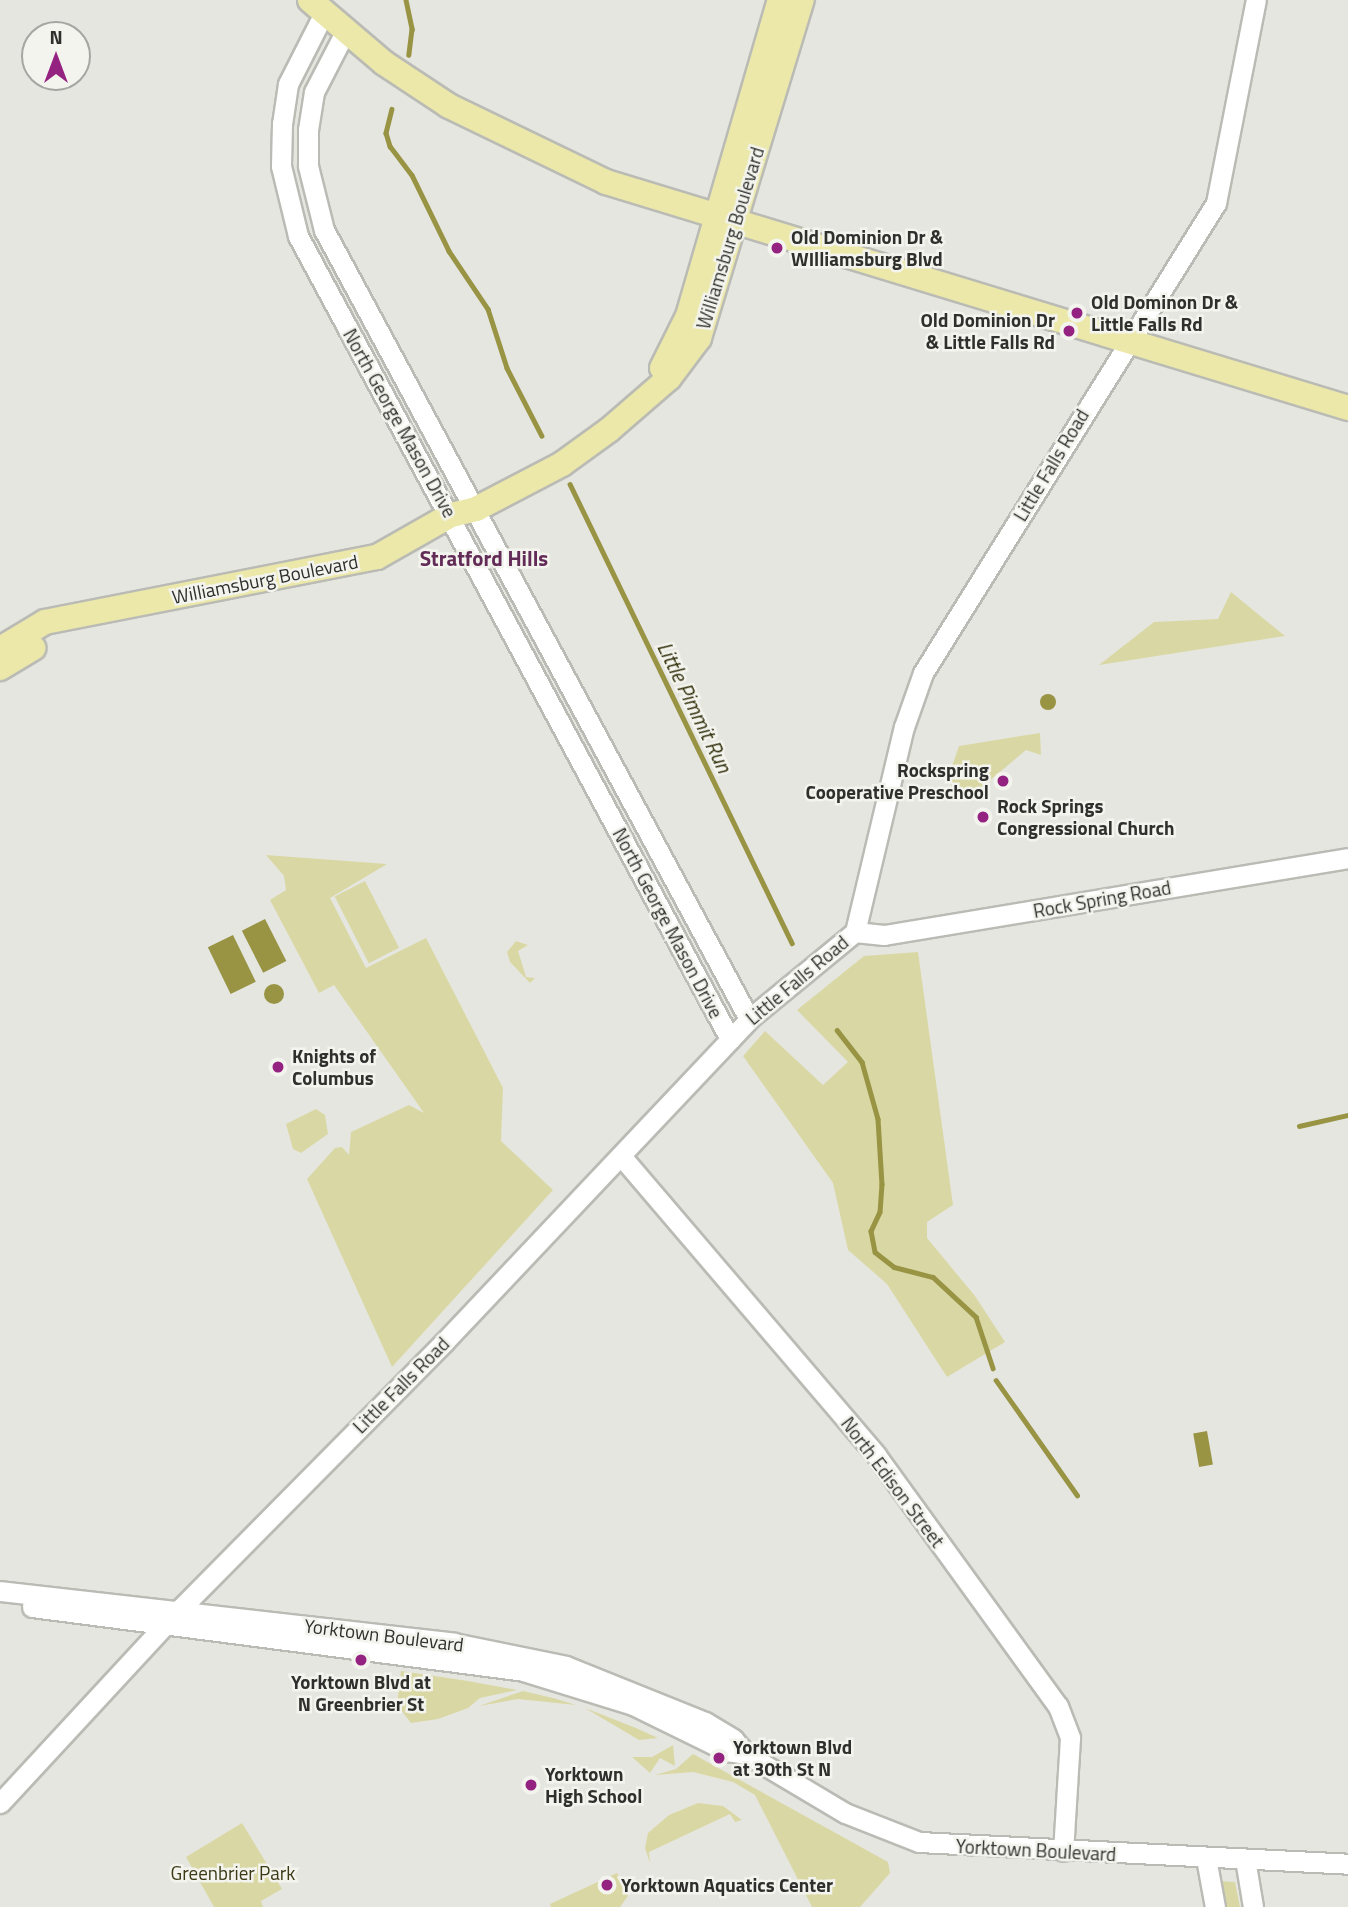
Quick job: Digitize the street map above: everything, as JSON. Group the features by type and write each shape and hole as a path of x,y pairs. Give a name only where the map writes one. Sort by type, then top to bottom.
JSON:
{"main road":[{"name":"Williamsburg Boulevard","path":"0,649 45,622 346,566 377,557 473,502 562,464 686,361 710,309 725,220 780,0"},
{"name":"Williamsburg Boulevard","path":"725,220 802,0"},
{"path":"317,7 345,32 449,106 606,182 725,220 1128,338 1348,408"},
{"name":"Williamsburg Boulevard","path":"0,668 112,609"}],"street":[{"name":"Little Falls Road","path":"0,1803 173,1617 621,1156 749,1019 855,932 904,727 923,673 1128,338 1216,203 1256,0"},
{"name":"North George Mason Drive","path":"317,7 288,84 281,166 287,202 298,236 451,515 730,1039"},
{"name":"North George Mason Drive","path":"345,32 314,92 308,130 313,196 324,230 473,502 749,1019"},
{"name":"Rock Spring Road","path":"855,932 884,935 1348,858"},
{"name":"North Edison Street","path":"621,1156 876,1455 1058,1706 1070,1738 1063,1851"},
{"name":"Yorktown Boulevard","path":"0,1591 173,1617"},
{"name":"Yorktown Boulevard","path":"0,1604 173,1617 526,1656 606,1679 687,1713 733,1739 746,1754 845,1813 919,1842 1348,1864"},
{"path":"1206,1858 1214,1907"},
{"path":"1245,1859 1253,1907"}],"green space":[{"path":"1231,592 1285,636 1099,665 1154,622 1218,619"},
{"path":"1040,733 1041,755 1026,750 974,794 952,797 951,769 959,746"},
{"path":"266,855 387,864 330,898 366,968 426,938 503,1088 501,1141 553,1190 392,1367 307,1179 335,1148 342,1147 349,1155 351,1132 409,1105 424,1113 334,985 319,993 270,900 286,890 284,876"},
{"path":"365,881 399,948 369,963 335,896"},
{"path":"516,941 528,945 518,951 526,977 535,978 530,983 510,962 507,952"},
{"path":"918,952 953,1205 927,1222 927,1238 975,1296 1005,1342 947,1377 887,1284 848,1250 833,1183 743,1056 765,1031 823,1085 848,1062 797,1010 864,956"},
{"path":"316,1109 325,1115 328,1134 301,1153 293,1149 286,1124"},
{"path":"401,1671 517,1690 480,1698 468,1708 438,1719 411,1723 397,1705"},
{"path":"523,1691 576,1705 518,1699 479,1706"},
{"path":"585,1708 636,1728 658,1738 639,1740"},
{"path":"673,1745 675,1766 660,1758 650,1773 632,1757 652,1757"},
{"path":"693,1754 888,1862 890,1873 860,1907 812,1907 755,1795 733,1782 693,1772 655,1775 676,1769"},
{"path":"698,1803 723,1806 742,1820 735,1822 730,1814 649,1852 650,1863 645,1848 648,1833 669,1815"},
{"name":"Greenbrier Park","path":"242,1823 282,1889 261,1901 263,1907 214,1907 186,1857"},
{"name":"Yorktown Aquatics Center","path":"617,1873 628,1896 620,1907 551,1907 550,1904"},
{"path":"1219,1881 1235,1882 1240,1907 1219,1907"}],"shaded area":[{"path":"1048,694 1056,702 1048,710 1040,702"},
{"path":"265,919 286,961 263,973 242,931"},
{"path":"233,935 256,982 231,994 208,947"},
{"path":"274,984 281,987 284,994 281,1001 274,1004 267,1001 264,994 267,987"},
{"path":"1207,1431 1213,1464 1199,1467 1193,1433"}],"waterway":[{"name":"Little Pimmit Run","path":"406,0 412,29 409,55"},
{"name":"Little Pimmit Run","path":"392,109 386,133 390,146 412,175 449,251 488,309 507,368 542,436"},
{"name":"Little Pimmit Run","path":"570,484 792,943"},
{"name":"Little Pimmit Run","path":"837,1030 862,1062 878,1119 882,1184 880,1212 871,1231 875,1252 894,1267 933,1277 976,1317 993,1368"},
{"path":"1299,1126 1348,1115"},
{"name":"Little Pimmit Run","path":"996,1380 1077,1495"}],"place":[{"name":"Old Dominion Dr & WIlliamsburg Blvd","path":"777,248"},
{"name":"Old Dominon Dr & Little Falls Rd","path":"1077,313"},
{"name":"Old Dominion Dr & Little Falls Rd","path":"1069,331"},
{"name":"Rockspring Cooperative Preschool","path":"1003,781"},
{"name":"Rock Springs Congressional Church","path":"983,817"},
{"name":"Knights of Columbus","path":"278,1067"},
{"name":"Yorktown Blvd at N Greenbrier St","path":"361,1660"},
{"name":"Yorktown Blvd at 30th St N","path":"719,1758"},
{"name":"Yorktown High School","path":"531,1785"},
{"name":"Yorktown Aquatics Center","path":"607,1885"}],"district":[{"name":"Stratford Hills","path":"484,558"}]}
